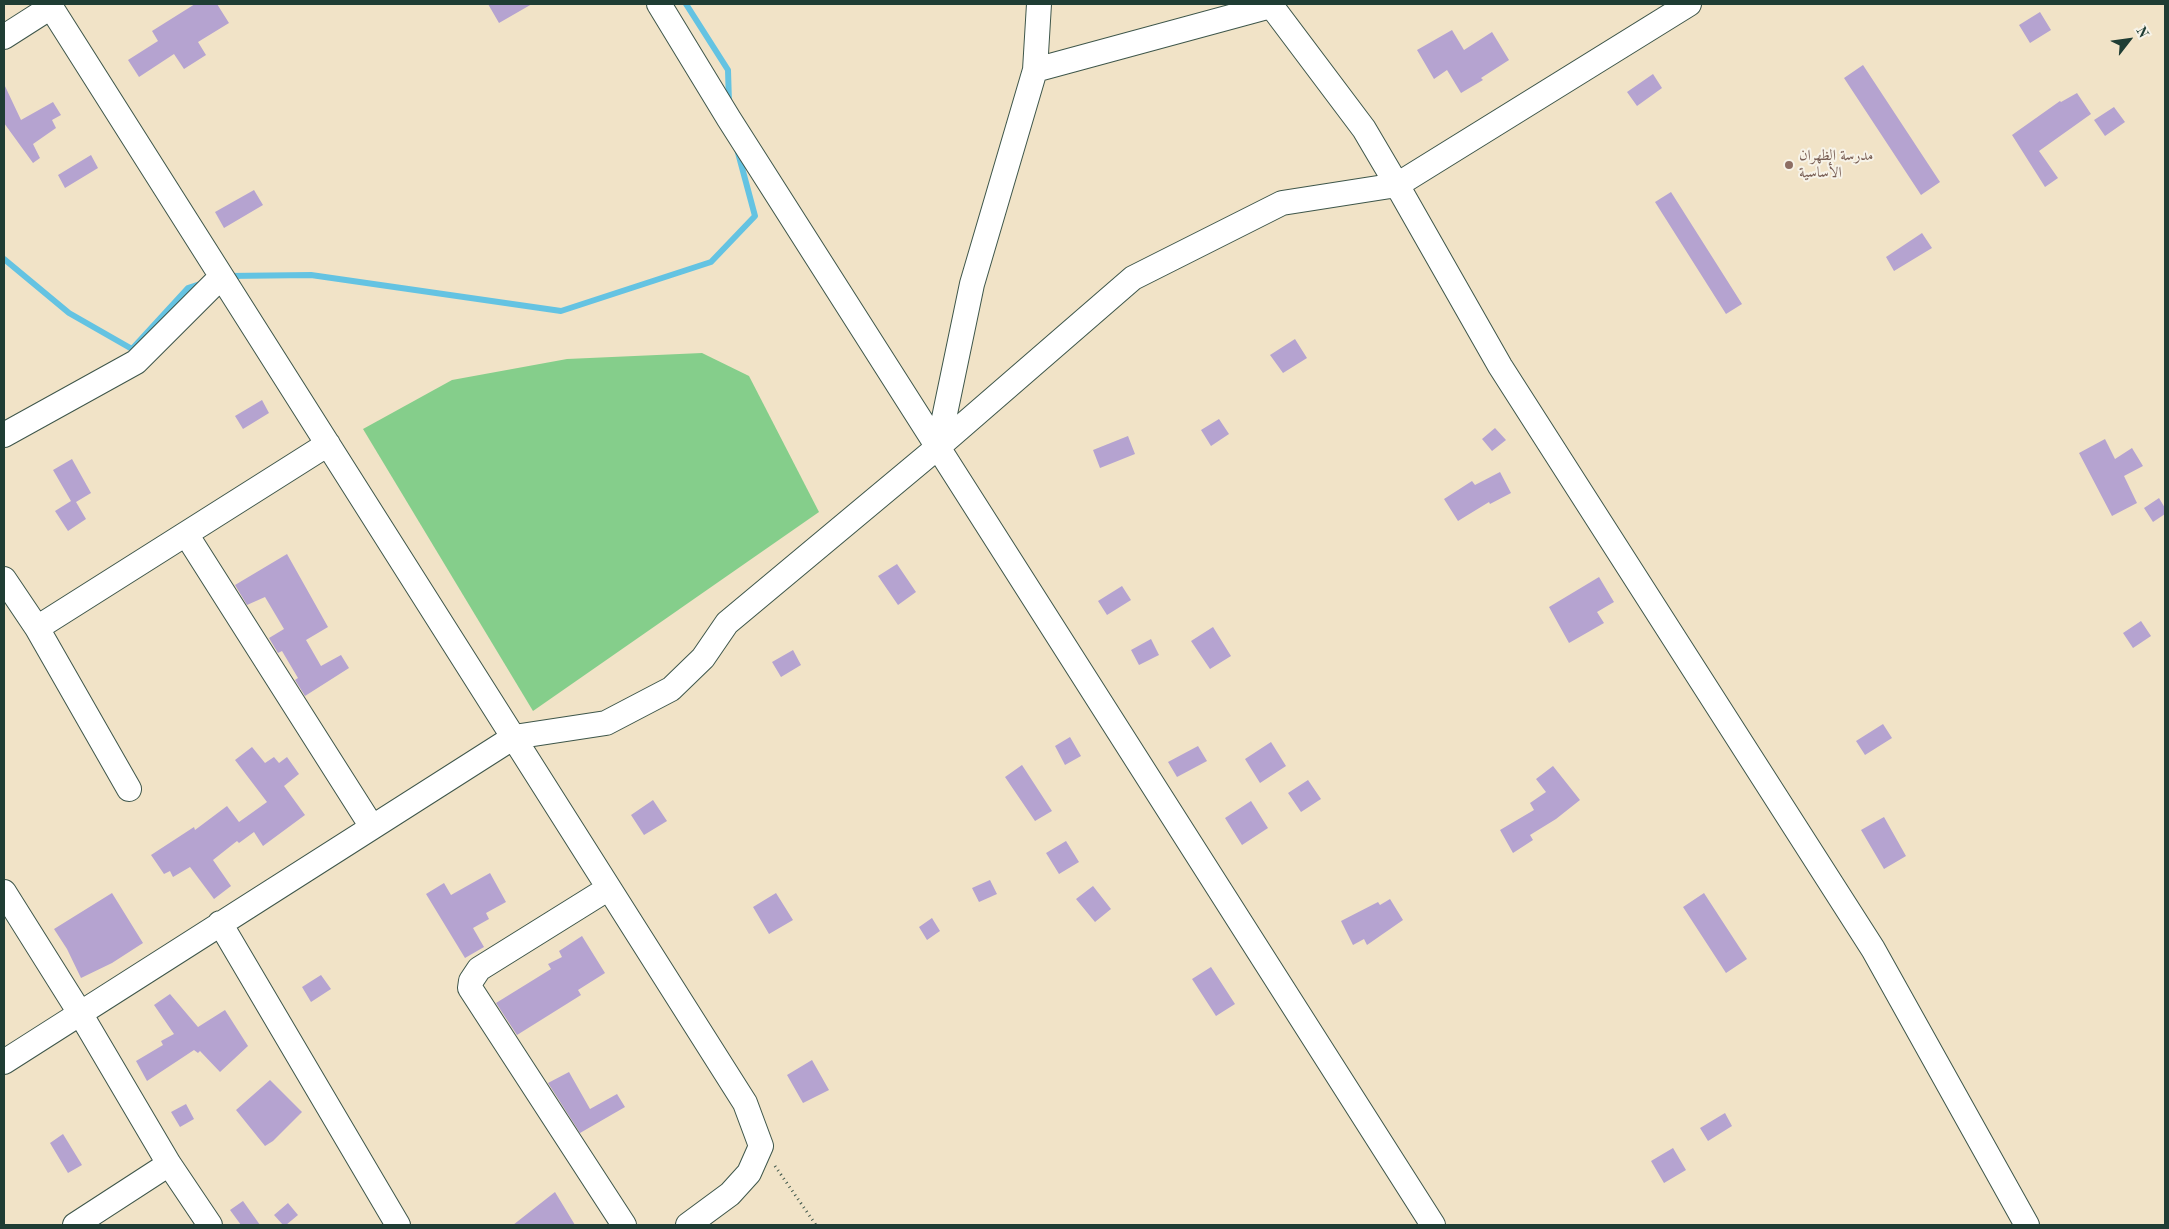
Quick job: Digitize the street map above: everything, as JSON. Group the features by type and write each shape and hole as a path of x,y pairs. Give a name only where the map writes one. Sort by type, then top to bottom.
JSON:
{"street":[{"path":"659,4 729,119 1433,1225"},
{"path":"938,447 972,284 1035,70 1039,4"},
{"path":"4,1062 514,737 606,722 671,689 702,658 727,622 938,447 1133,278 1282,203 1397,185 1689,4"},
{"path":"1035,70 1270,5 1364,129 1500,366 1873,949 2027,1225"},
{"path":"4,37 50,6 745,1103 761,1146 749,1173 730,1194 688,1225"},
{"path":"4,436 136,362 221,276"},
{"path":"37,628 328,444"},
{"path":"186,534 372,827"},
{"path":"4,579 37,628 129,789"},
{"path":"609,888 479,969 471,980 470,988 624,1225"},
{"path":"4,892 80,1013 169,1164 210,1225"},
{"path":"220,923 398,1225"},
{"path":"75,1225 169,1164"}],"path":[{"path":"761,1146 816,1225"}],"green space":[{"path":"702,353 749,376 819,512 533,711 363,429 452,380 567,359"}],"building":[{"path":"195,4 217,4 229,23 198,42 206,55 184,69 174,54 139,77 128,60 158,41 152,31"},
{"path":"488,4 532,4 499,23"},
{"path":"2040,12 2051,30 2030,43 2019,25"},
{"path":"1452,30 1464,50 1492,32 1509,60 1481,78 1483,80 1461,93 1447,70 1434,79 1417,50"},
{"path":"1863,65 1940,182 1921,195 1844,78"},
{"path":"1653,74 1662,88 1637,106 1627,92"},
{"path":"4,84 21,120 53,102 61,115 52,120 56,128 33,144 40,158 33,163 4,123"},
{"path":"2077,93 2091,114 2039,151 2058,178 2045,187 2012,135 2060,101"},
{"path":"2114,107 2125,122 2105,136 2094,120"},
{"path":"91,155 98,168 65,188 58,175"},
{"path":"254,190 263,205 224,228 215,212"},
{"path":"1671,192 1742,304 1726,314 1655,202"},
{"path":"1922,233 1932,248 1894,271 1886,257"},
{"path":"1295,339 1307,358 1283,373 1270,355"},
{"path":"262,400 269,413 243,429 235,416"},
{"path":"1219,419 1229,434 1211,446 1201,430"},
{"path":"1495,428 1506,440 1492,451 1482,439"},
{"path":"1128,436 1135,454 1100,468 1093,450"},
{"path":"2105,439 2115,459 2132,448 2143,466 2124,476 2137,503 2112,516 2079,453"},
{"path":"72,459 91,493 76,502 86,519 68,531 55,511 71,501 53,470"},
{"path":"1500,472 1511,493 1490,504 1489,502 1458,521 1444,499 1472,481 1475,485"},
{"path":"2159,498 2165,508 2165,514 2153,522 2144,508"},
{"path":"287,554 328,627 306,640 321,666 341,655 349,668 305,696 295,680 298,678 282,651 278,653 269,638 284,629 265,597 247,605 235,585"},
{"path":"897,564 916,592 898,605 878,576"},
{"path":"1599,577 1614,602 1597,612 1604,623 1569,643 1549,607"},
{"path":"1122,586 1131,600 1107,615 1098,601"},
{"path":"2141,621 2151,636 2133,648 2123,633"},
{"path":"1213,627 1231,656 1210,669 1191,641"},
{"path":"1151,639 1159,655 1139,665 1131,650"},
{"path":"793,650 801,665 781,677 772,662"},
{"path":"1883,724 1892,738 1865,755 1856,741"},
{"path":"1070,737 1081,756 1065,765 1055,746"},
{"path":"1271,742 1286,766 1260,783 1245,759"},
{"path":"1198,746 1207,761 1177,777 1168,762"},
{"path":"252,747 265,763 274,757 279,763 287,757 299,774 284,786 305,815 263,846 254,832 239,843 237,841 213,860 231,886 214,899 190,867 173,877 170,871 164,874 151,855 194,827 195,830 227,806 239,822 267,802 235,760"},
{"path":"1022,765 1052,811 1035,821 1005,777"},
{"path":"1553,766 1580,800 1556,819 1530,835 1533,840 1513,853 1500,830 1534,810 1530,803 1546,792 1536,779"},
{"path":"1308,780 1321,799 1301,812 1288,793"},
{"path":"653,800 667,821 644,835 631,815"},
{"path":"1251,801 1268,828 1242,845 1225,818"},
{"path":"1884,817 1906,856 1884,869 1861,830"},
{"path":"1066,841 1079,862 1059,874 1046,853"},
{"path":"490,873 506,902 486,913 489,919 473,928 484,947 465,958 426,894 444,883 451,895"},
{"path":"990,880 997,894 979,902 972,888"},
{"path":"1093,886 1111,909 1095,922 1076,899"},
{"path":"112,893 143,943 112,963 81,978 67,949 54,929"},
{"path":"776,893 793,920 769,934 753,907"},
{"path":"1704,893 1747,959 1726,973 1683,907"},
{"path":"1390,899 1403,920 1367,945 1364,939 1353,945 1341,921 1378,902 1380,905"},
{"path":"932,918 940,931 927,940 919,927"},
{"path":"582,936 605,973 578,990 581,995 517,1035 496,1003 551,969 548,964 562,957 559,951"},
{"path":"1211,967 1235,1004 1216,1016 1192,979"},
{"path":"321,975 331,989 311,1002 302,987"},
{"path":"170,994 198,1027 225,1010 248,1046 220,1072 200,1051 198,1053 194,1050 147,1081 136,1061 163,1045 161,1041 174,1034 154,1005"},
{"path":"812,1060 829,1090 803,1103 787,1075"},
{"path":"569,1072 590,1109 617,1094 625,1107 580,1133 548,1083"},
{"path":"270,1080 302,1112 273,1141 265,1146 236,1110"},
{"path":"186,1104 194,1119 180,1127 171,1112"},
{"path":"1725,1113 1732,1126 1708,1141 1700,1128"},
{"path":"63,1134 82,1165 68,1173 50,1143"},
{"path":"1673,1148 1686,1170 1664,1183 1651,1161"},
{"path":"555,1192 575,1225 513,1225"},
{"path":"243,1201 260,1225 241,1225 230,1210"},
{"path":"288,1203 298,1215 286,1225 283,1225 274,1215"}],"waterway":[{"path":"686,4 728,70 729,103"},
{"path":"227,276 311,275 561,311 711,262 755,216 737,149"},
{"path":"4,259 69,313 132,349 188,288 203,283"}],"place":[{"name":"مدرسة الظهران الأساسية","path":"1789,165"}]}
